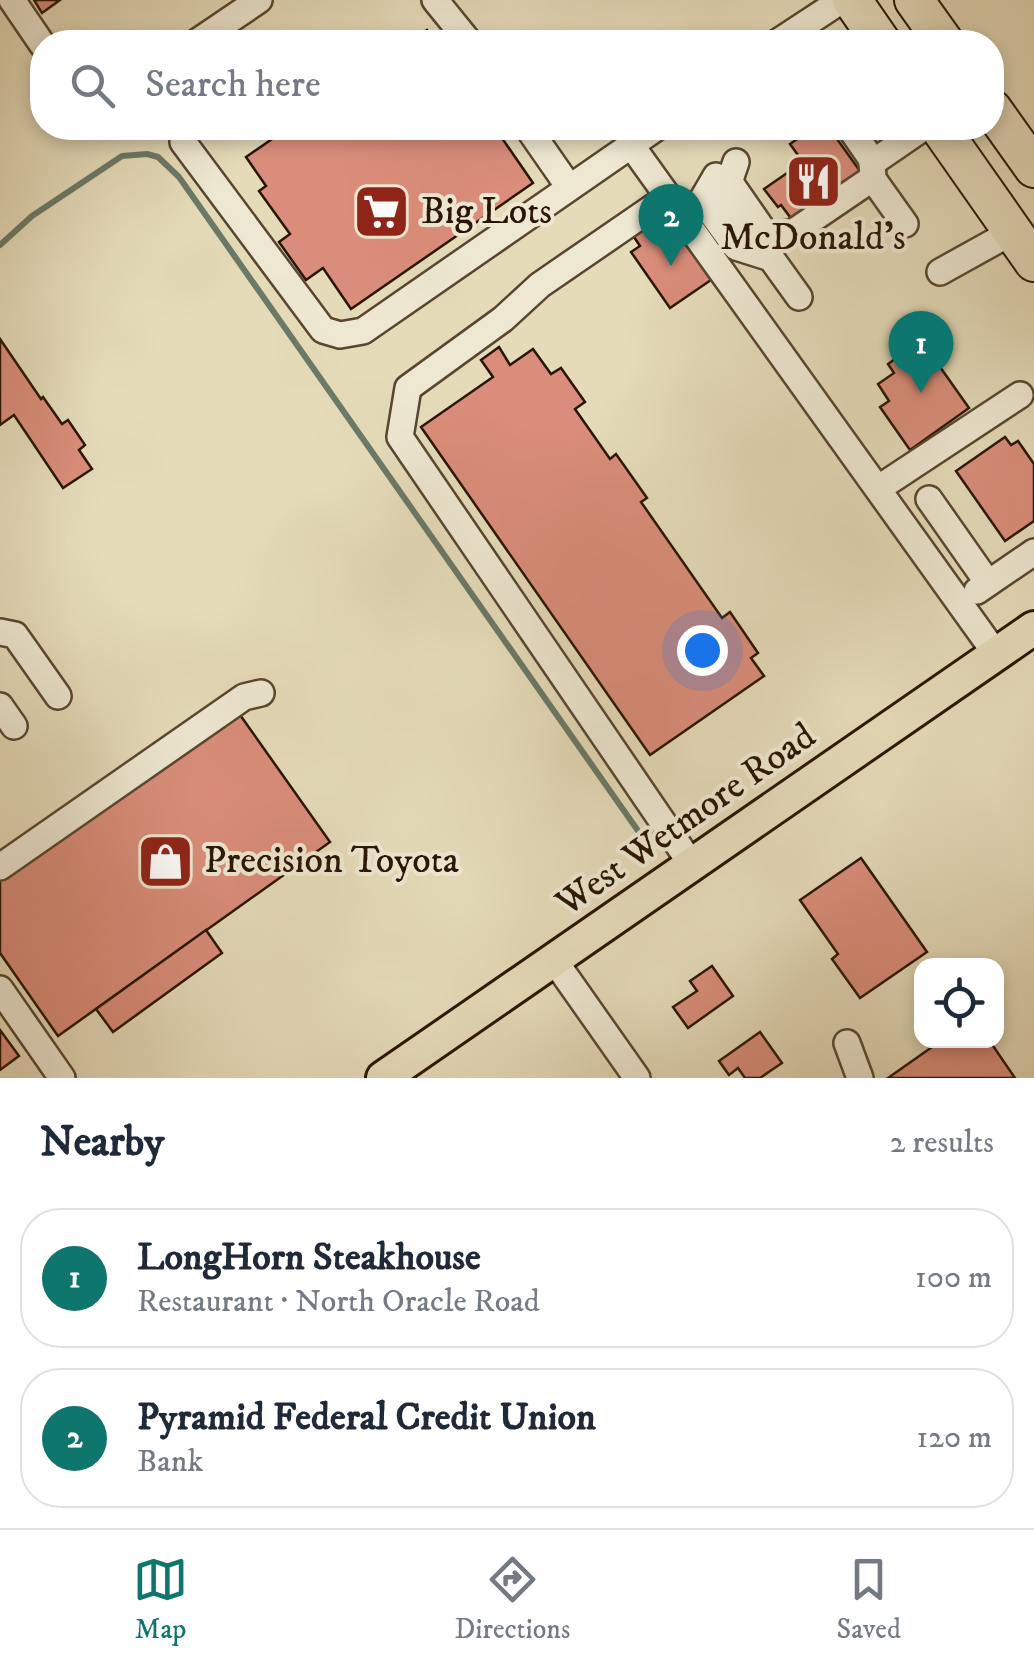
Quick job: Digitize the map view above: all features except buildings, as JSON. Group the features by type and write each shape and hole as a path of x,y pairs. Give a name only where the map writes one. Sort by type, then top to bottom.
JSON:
{"highway":[{"path":"852,0 873,30"},
{"path":"914,0 935,30"},
{"path":"1004,126 1034,168"},
{"path":"948,140 1023,247"}],"main road":[{"name":"West Wetmore Road","path":"383,1078 1034,628"}],"lane":[{"path":"12,0 32,30"},
{"path":"215,30 259,0"},
{"path":"436,0 460,30"},
{"path":"796,30 842,0"},
{"path":"537,140 570,187"},
{"path":"183,142 323,330 340,335 363,330 638,140"},
{"path":"857,140 905,224"},
{"path":"799,296 772,258 736,247 702,200 727,173 729,217 751,238 792,233 909,140"},
{"path":"631,145 996,654"},
{"path":"668,197 540,285 503,319 408,388 400,437 692,865"},
{"path":"940,272 1023,247"},
{"path":"879,488 1020,395"},
{"path":"929,499 988,583"},
{"path":"960,603 1034,552"},
{"path":"0,632 15,636 58,696"},
{"path":"0,866 244,697 261,692"},
{"path":"554,960 637,1078"},
{"path":"0,989 62,1078"},
{"path":"847,1043 860,1078"}],"waterway":[{"path":"0,245 32,216 122,156 158,157 179,177 641,835"}],"place":[{"name":"McDonald's","path":"813,181"},
{"name":"Big Lots","path":"382,212"},
{"name":"Pyramid Federal Credit Union","path":"671,266"},
{"name":"LongHorn Steakhouse","path":"921,393"},
{"name":"Precision Toyota","path":"165,861"}]}
